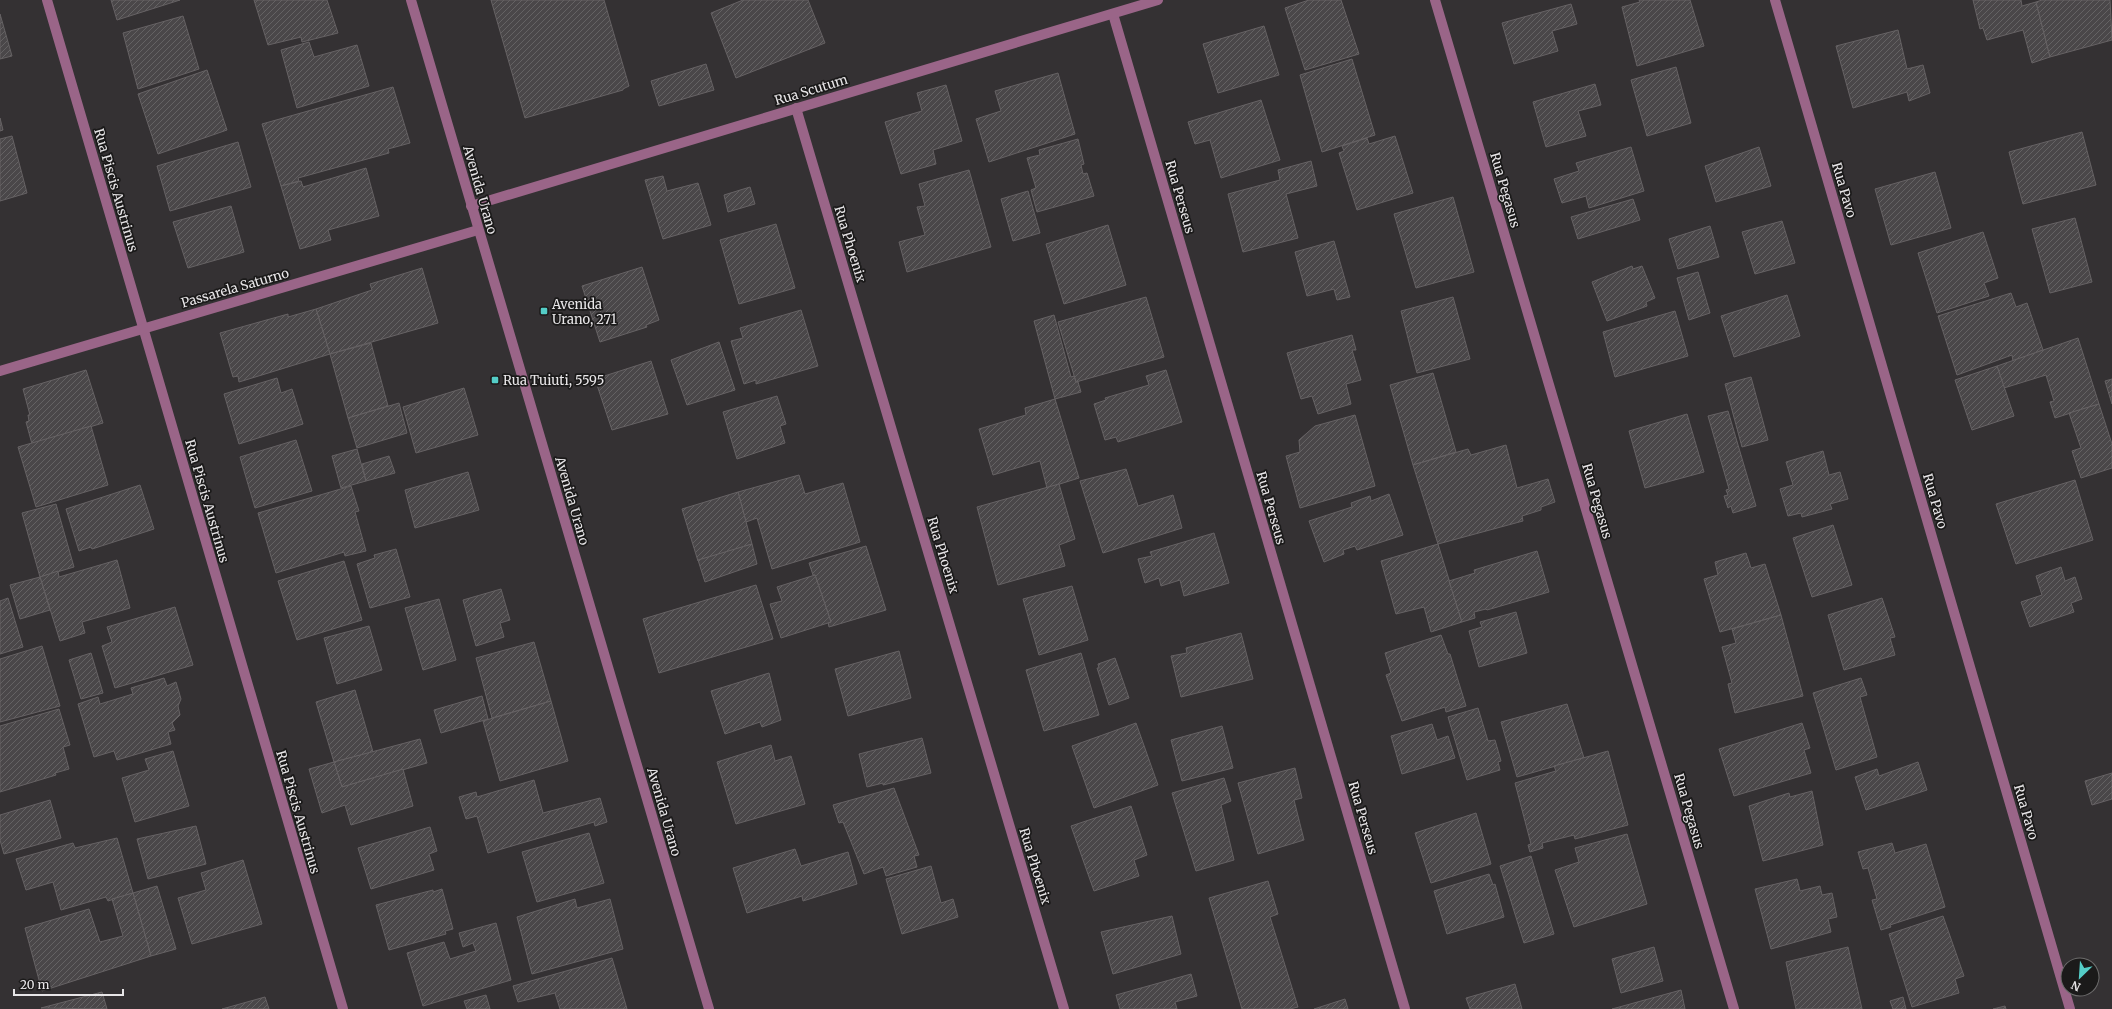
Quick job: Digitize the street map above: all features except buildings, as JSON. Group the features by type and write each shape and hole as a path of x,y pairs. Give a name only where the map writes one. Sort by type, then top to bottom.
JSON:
{"street":[{"name":"Rua Piscis Austrinus","path":"47,0 343,1009"},
{"name":"Avenida Urano","path":"411,0 709,1009"},
{"name":"Rua Scutum","path":"472,206 1158,0"},
{"name":"Rua Pegasus","path":"1435,0 1734,1009"},
{"name":"Rua Pavo","path":"1775,0 2070,1009"},
{"name":"Rua Perseus","path":"1113,14 1405,1009"},
{"name":"Rua Phoenix","path":"796,108 1064,1009"},
{"name":"Passarela Saturno","path":"0,371 478,230"}],"place":[{"name":"Avenida Urano, 271","path":"544,311"},
{"name":"Rua Tuiuti, 5595","path":"495,380"}]}
